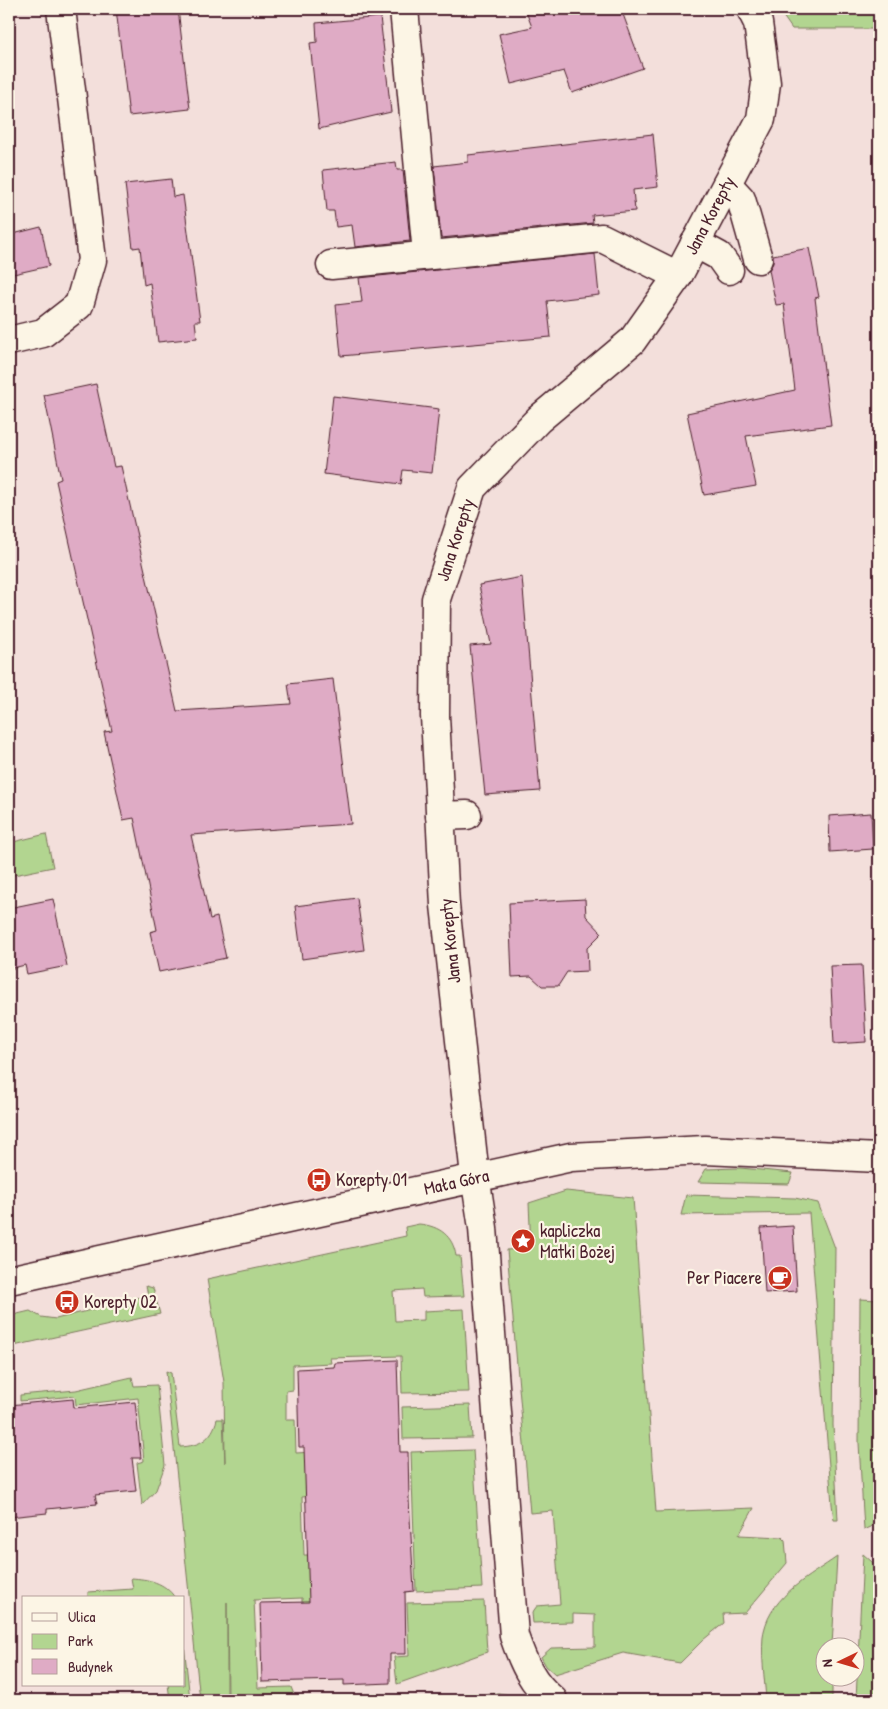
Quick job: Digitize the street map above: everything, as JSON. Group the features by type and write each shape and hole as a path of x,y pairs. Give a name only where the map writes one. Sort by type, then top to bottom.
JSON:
{"street":[{"path":"9,341 42,333 79,305 92,260 61,9"},
{"path":"404,9 427,254"},
{"name":"Jana Korepty","path":"553,1700 538,1688 523,1663 514,1636 483,1228 475,1176 446,905 435,716 436,599 472,488 539,419 632,341 678,276 696,243 761,120 766,83 758,22 751,9"},
{"path":"727,184 741,199 758,259"},
{"path":"331,265 602,238 678,276"},
{"path":"696,243 719,256 729,270"},
{"path":"440,816 467,815"},
{"name":"Mała Góra","path":"9,1280 475,1176 570,1157 695,1150 879,1158"}],"green space":[{"path":"778,9 879,9 879,29 792,29"},
{"path":"46,834 53,867 9,876 9,843"},
{"path":"740,1168 793,1173 789,1184 698,1182 706,1169"},
{"path":"566,1191 633,1198 656,1512 754,1508 739,1535 782,1537 785,1540 787,1563 745,1613 723,1614 724,1623 703,1640 680,1663 623,1653 555,1674 546,1666 541,1657 551,1648 595,1647 595,1615 573,1614 573,1622 533,1623 532,1613 537,1606 560,1604 553,1511 530,1513 507,1250 531,1248 529,1203"},
{"path":"686,1195 795,1198 818,1203 835,1248 833,1425 838,1520 834,1520 832,1504 809,1213 681,1215"},
{"path":"419,1224 433,1227 449,1238 456,1256 460,1256 464,1296 423,1297 422,1289 393,1291 395,1321 424,1320 424,1311 464,1309 469,1392 402,1393 401,1356 330,1358 331,1363 293,1365 293,1390 286,1391 286,1420 295,1420 296,1453 313,1452 314,1496 302,1497 304,1555 315,1555 317,1617 302,1618 302,1598 254,1600 258,1688 291,1687 296,1700 228,1700 227,1602 227,1700 200,1700 166,1371 171,1373 180,1447 194,1445 204,1440 212,1432 217,1419 223,1419 225,1463 224,1382 207,1279 406,1236 405,1227"},
{"path":"146,1286 153,1288 160,1314 9,1347 9,1316 30,1311 41,1317 56,1319 140,1297 148,1305 150,1304"},
{"path":"860,1299 879,1300 879,1518 871,1527 864,1530 859,1443"},
{"path":"132,1377 134,1386 157,1385 165,1465 156,1490 142,1505 137,1463 144,1461 138,1398 76,1405 75,1396 20,1401 20,1395 76,1390"},
{"path":"470,1405 472,1438 403,1439 402,1407"},
{"path":"473,1450 482,1588 416,1591 411,1452"},
{"path":"863,1554 879,1568 879,1700 856,1700 857,1686 866,1686 866,1636 859,1636"},
{"path":"837,1557 833,1636 816,1636 816,1686 832,1686 832,1700 766,1700 762,1646 768,1618 783,1597 804,1579"},
{"path":"131,1578 144,1579 156,1582 166,1588 173,1596 88,1596 88,1592 133,1589"},
{"path":"484,1601 487,1652 397,1684 394,1657 409,1656 407,1603"},
{"path":"185,1653 190,1700 162,1700 170,1699 168,1686 185,1686"},
{"path":"498,1693 510,1695 515,1700 479,1700 483,1699 482,1696"}],"building":[{"path":"116,9 178,9 190,109 129,116"},
{"path":"525,9 621,9 643,68 572,93 564,71 511,84 499,34 532,27"},
{"path":"380,17 391,112 319,129 310,43 317,42 316,23"},
{"path":"653,134 658,187 633,190 635,211 592,215 593,223 441,238 434,166 468,162 468,155"},
{"path":"396,162 397,170 403,170 410,241 355,247 352,225 336,227 334,211 327,211 323,170"},
{"path":"171,179 173,197 183,195 200,321 195,321 197,338 158,342 150,283 144,285 140,247 133,248 125,184"},
{"path":"41,227 49,266 9,275 9,235"},
{"path":"809,248 819,297 815,298 831,425 746,436 756,486 704,495 687,413 795,390 784,304 776,305 769,270 773,263 773,255"},
{"path":"595,254 599,295 547,301 551,337 341,356 336,305 362,302 359,278"},
{"path":"96,384 114,467 121,466 177,711 291,704 288,684 333,679 351,824 191,835 210,919 217,917 226,958 159,972 150,932 157,930 134,818 123,820 104,732 112,731 56,481 61,479 44,395"},
{"path":"333,396 439,409 432,473 403,470 401,484 324,474"},
{"path":"522,577 540,791 485,795 470,646 491,644 479,585"},
{"path":"871,813 873,849 830,852 829,816"},
{"path":"357,898 364,950 302,959 295,906"},
{"path":"53,899 67,966 27,974 25,965 9,969 9,908"},
{"path":"585,899 586,916 602,933 587,948 588,971 567,972 558,986 542,986 531,976 512,977 509,903"},
{"path":"862,965 866,1042 834,1044 830,966"},
{"path":"793,1226 797,1291 765,1293 761,1228"},
{"path":"397,1360 400,1452 408,1452 414,1591 405,1592 406,1654 390,1654 390,1683 344,1685 344,1680 262,1682 260,1603 309,1602 304,1447 299,1447 297,1369 334,1367 335,1363"},
{"path":"73,1399 74,1408 135,1402 141,1458 132,1458 136,1491 95,1495 97,1504 47,1509 47,1513 9,1517 9,1405"}],"place":[{"name":"Korepty 01","path":"319,1180"},
{"name":"kapliczka Matki Bożej","path":"523,1241"},
{"name":"Per Piacere","path":"780,1278"},
{"name":"Korepty 02","path":"67,1302"}]}
